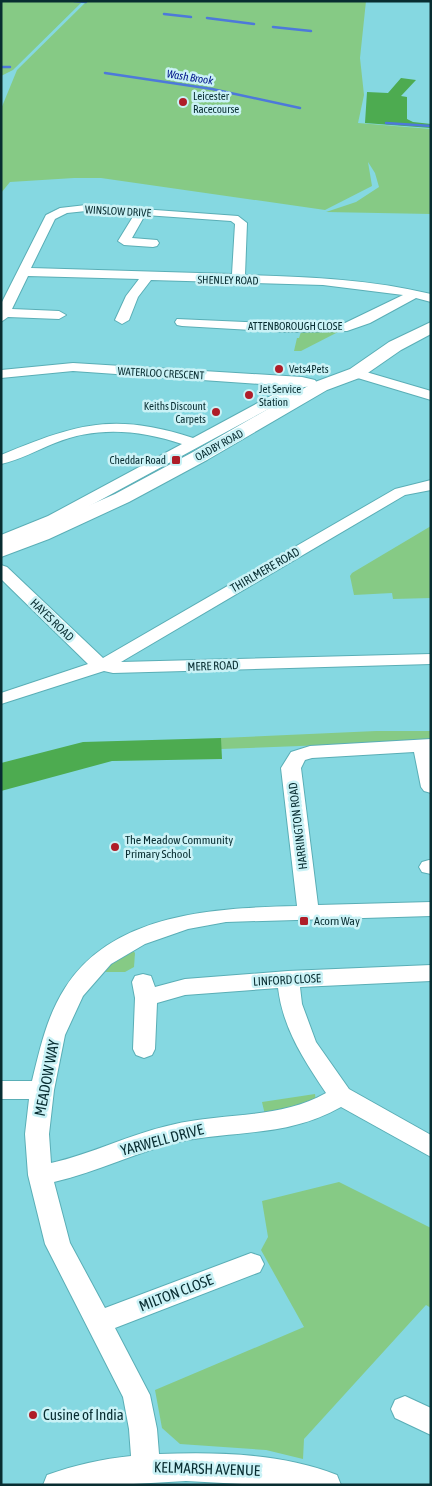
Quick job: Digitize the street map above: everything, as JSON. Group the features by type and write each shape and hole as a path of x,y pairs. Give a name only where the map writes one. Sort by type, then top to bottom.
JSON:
{"main road":[{"name":"OADBY ROAD","path":"1,551 69,524 152,483 315,392 321,386 356,373 396,346 431,327"}],"street":[{"name":"WINSLOW DRIVE","path":"3,315 50,217 64,210 86,208 224,217 238,220 241,227 238,280"},
{"path":"142,212 124,241 153,243"},
{"name":"SHENLEY ROAD","path":"24,272 146,278 347,283 431,298"},
{"path":"122,320 132,296 146,278"},
{"name":"ATTENBOROUGH CLOSE","path":"182,322 199,320 287,328 346,327 365,320 415,294"},
{"path":"3,315 59,315"},
{"name":"WATERLOO CRESCENT","path":"3,371 73,367 302,382 321,386"},
{"path":"356,373 431,396"},
{"name":"OADBY ROAD","path":"1,541 54,520 291,391 302,382"},
{"path":"1,460 69,433 94,427 139,428 195,443"},
{"name":"THIRLMERE ROAD","path":"104,666 400,492 431,485"},
{"name":"HAYES ROAD","path":"1,570 84,651 104,666"},
{"name":"MERE ROAD","path":"1,699 104,666 132,669 431,659"},
{"path":"427,746 431,787"},
{"name":"HARRINGTON ROAD","path":"308,912 291,768 298,756 310,752 427,746"},
{"name":"MEADOW WAY","path":"146,1467 143,1429 136,1394 58,1244 40,1175 37,1134 42,1090 54,1035 74,992 103,958 137,939 179,924 226,915 431,910"},
{"name":"LINFORD CLOSE","path":"144,1049 145,990 288,978 431,973"},
{"path":"288,978 291,1004 306,1045 342,1096 431,1147"},
{"path":"1,1090 42,1090"},
{"name":"YARWELL DRIVE","path":"40,1175 62,1171 168,1135 204,1127 290,1119 318,1110 342,1096"},
{"name":"MILTON CLOSE","path":"100,1322 251,1264"},
{"path":"405,1409 431,1422"},
{"name":"KELMARSH AVENUE","path":"57,1485 82,1476 146,1467 182,1466 266,1471 314,1479 327,1485"}],"green space":[{"path":"1,1 83,1 13,70 1,76"},
{"name":"Leicester Racecourse","path":"87,1 366,1 360,58 364,95 358,123 431,129 431,214 326,212 356,202 379,187 375,173 368,162 372,186 325,210 101,178 10,182 1,193 1,109 17,70"},
{"path":"401,78 416,80 401,96 407,97 407,119 413,122 431,124 431,128 365,123 367,92 388,93"},
{"path":"340,331 301,351 294,351 297,338 299,338 301,332"},
{"path":"431,526 431,598 393,599 392,593 354,595 350,576 352,573"},
{"path":"376,731 431,731 431,741 221,749 221,738"},
{"path":"221,738 222,759 112,761 1,791 1,763 83,742"},
{"path":"132,949 135,953 134,967 125,972 104,972 110,964"},
{"path":"315,1094 316,1104 265,1115 262,1102"},
{"path":"339,1182 431,1228 431,1308 426,1305 304,1439 303,1459 266,1450 180,1444 162,1428 155,1390 304,1327 261,1250 268,1237 262,1201"}],"waterway":[{"path":"74,1 86,2"},
{"path":"164,14 191,17"},
{"path":"207,18 254,24"},
{"path":"273,27 311,31"},
{"name":"Wash Brook","path":"1,67 10,67"},
{"name":"Wash Brook","path":"105,73 212,89 300,108"},
{"name":"Wash Brook","path":"386,123 431,126"}],"place":[{"name":"Leicester Racecourse","path":"183,102"},
{"name":"Vets4Pets","path":"279,369"},
{"name":"Jet Service Station","path":"249,395"},
{"name":"Keiths Discount Carpets","path":"216,412"},
{"name":"Cheddar Road","path":"176,460"},
{"name":"The Meadow Community Primary School","path":"115,847"},
{"name":"Acorn Way","path":"304,921"},
{"name":"Cusine of India","path":"33,1415"}]}
